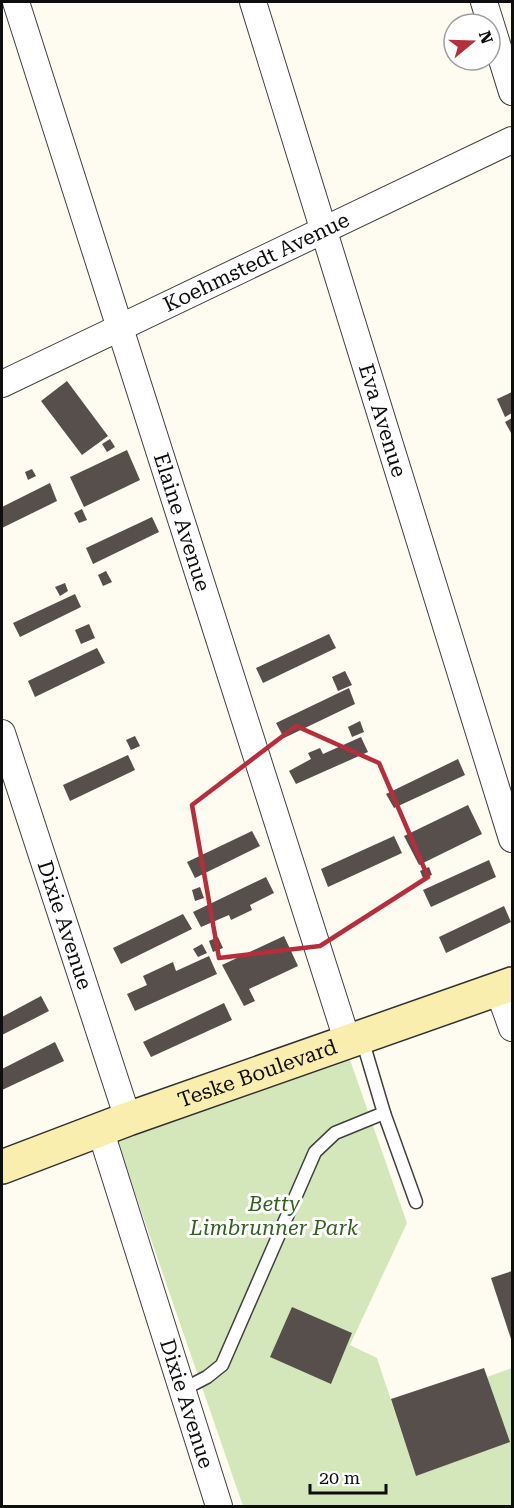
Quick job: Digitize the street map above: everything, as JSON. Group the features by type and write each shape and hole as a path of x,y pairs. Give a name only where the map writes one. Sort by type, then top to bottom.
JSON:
{"street":[{"name":"Elaine Avenue","path":"16,2 120,327 355,1040"},
{"name":"Eva Avenue","path":"252,2 513,839"},
{"path":"484,2 513,92"},
{"name":"Koehmstedt Avenue","path":"2,384 513,140"},
{"name":"Dixie Avenue","path":"2,733 114,1124 182,1390 219,1506"},
{"path":"505,987 513,1028"},
{"name":"Teske Boulevard","path":"2,1167 114,1124 505,987"}],"lane":[{"path":"355,1040 416,1202"},
{"path":"182,1390 207,1377 222,1365 315,1152 335,1133 384,1113"}],"highlighted area":[{"path":"296,726 379,763 428,877 320,946 219,958 192,805"}],"green space":[{"name":"Betty Limbrunner Park","path":"349,1057 407,1223 350,1345 377,1358 416,1476 509,1442 487,1377 512,1368 512,1506 243,1506 115,1135"}],"building":[{"path":"67,381 108,436 82,455 41,401"},
{"path":"512,392 512,413 505,417 497,399"},
{"path":"512,418 512,432 511,433 505,422"},
{"path":"110,439 115,447 107,452 102,444"},
{"path":"127,450 140,480 84,507 70,477"},
{"path":"32,469 36,476 28,480 25,472"},
{"path":"50,483 57,501 2,528 2,507"},
{"path":"82,509 87,520 79,523 74,513"},
{"path":"152,517 159,532 93,564 86,548"},
{"path":"106,571 112,582 103,586 98,575"},
{"path":"65,583 68,591 60,596 55,587"},
{"path":"75,594 81,607 20,637 13,623"},
{"path":"89,624 95,638 81,644 75,630"},
{"path":"329,634 336,648 263,683 256,668"},
{"path":"97,648 105,663 35,697 28,681"},
{"path":"345,671 352,685 338,691 332,677"},
{"path":"349,688 355,704 284,738 276,723"},
{"path":"360,721 364,732 352,737 348,727"},
{"path":"135,736 140,746 131,750 126,740"},
{"path":"361,737 368,752 296,784 289,771 311,759 308,753 320,748 323,754"},
{"path":"128,755 135,770 70,801 63,785"},
{"path":"458,759 465,775 394,808 386,794"},
{"path":"468,805 482,834 419,865 404,836"},
{"path":"252,831 260,846 195,878 187,862"},
{"path":"394,836 402,853 328,887 321,869"},
{"path":"489,860 496,877 431,907 423,890"},
{"path":"429,867 432,875 423,878 420,871"},
{"path":"266,877 274,893 250,905 252,910 231,920 229,915 201,927 193,912"},
{"path":"200,887 204,898 195,901 192,890"},
{"path":"504,906 511,922 446,953 439,937"},
{"path":"183,914 192,929 121,964 113,948"},
{"path":"284,936 298,966 249,989 255,1001 244,1006 222,965"},
{"path":"218,937 223,948 213,952 209,941"},
{"path":"202,944 207,953 198,957 193,949"},
{"path":"209,956 217,974 135,1011 127,994 147,985 143,976 173,962 176,971"},
{"path":"41,996 49,1011 2,1035 2,1017"},
{"path":"224,1003 232,1020 151,1057 143,1042"},
{"path":"55,1042 64,1061 2,1090 2,1069"},
{"path":"512,1271 512,1342 491,1278"},
{"path":"292,1307 352,1333 331,1384 270,1357"},
{"path":"484,1368 510,1442 416,1476 391,1399"}]}
